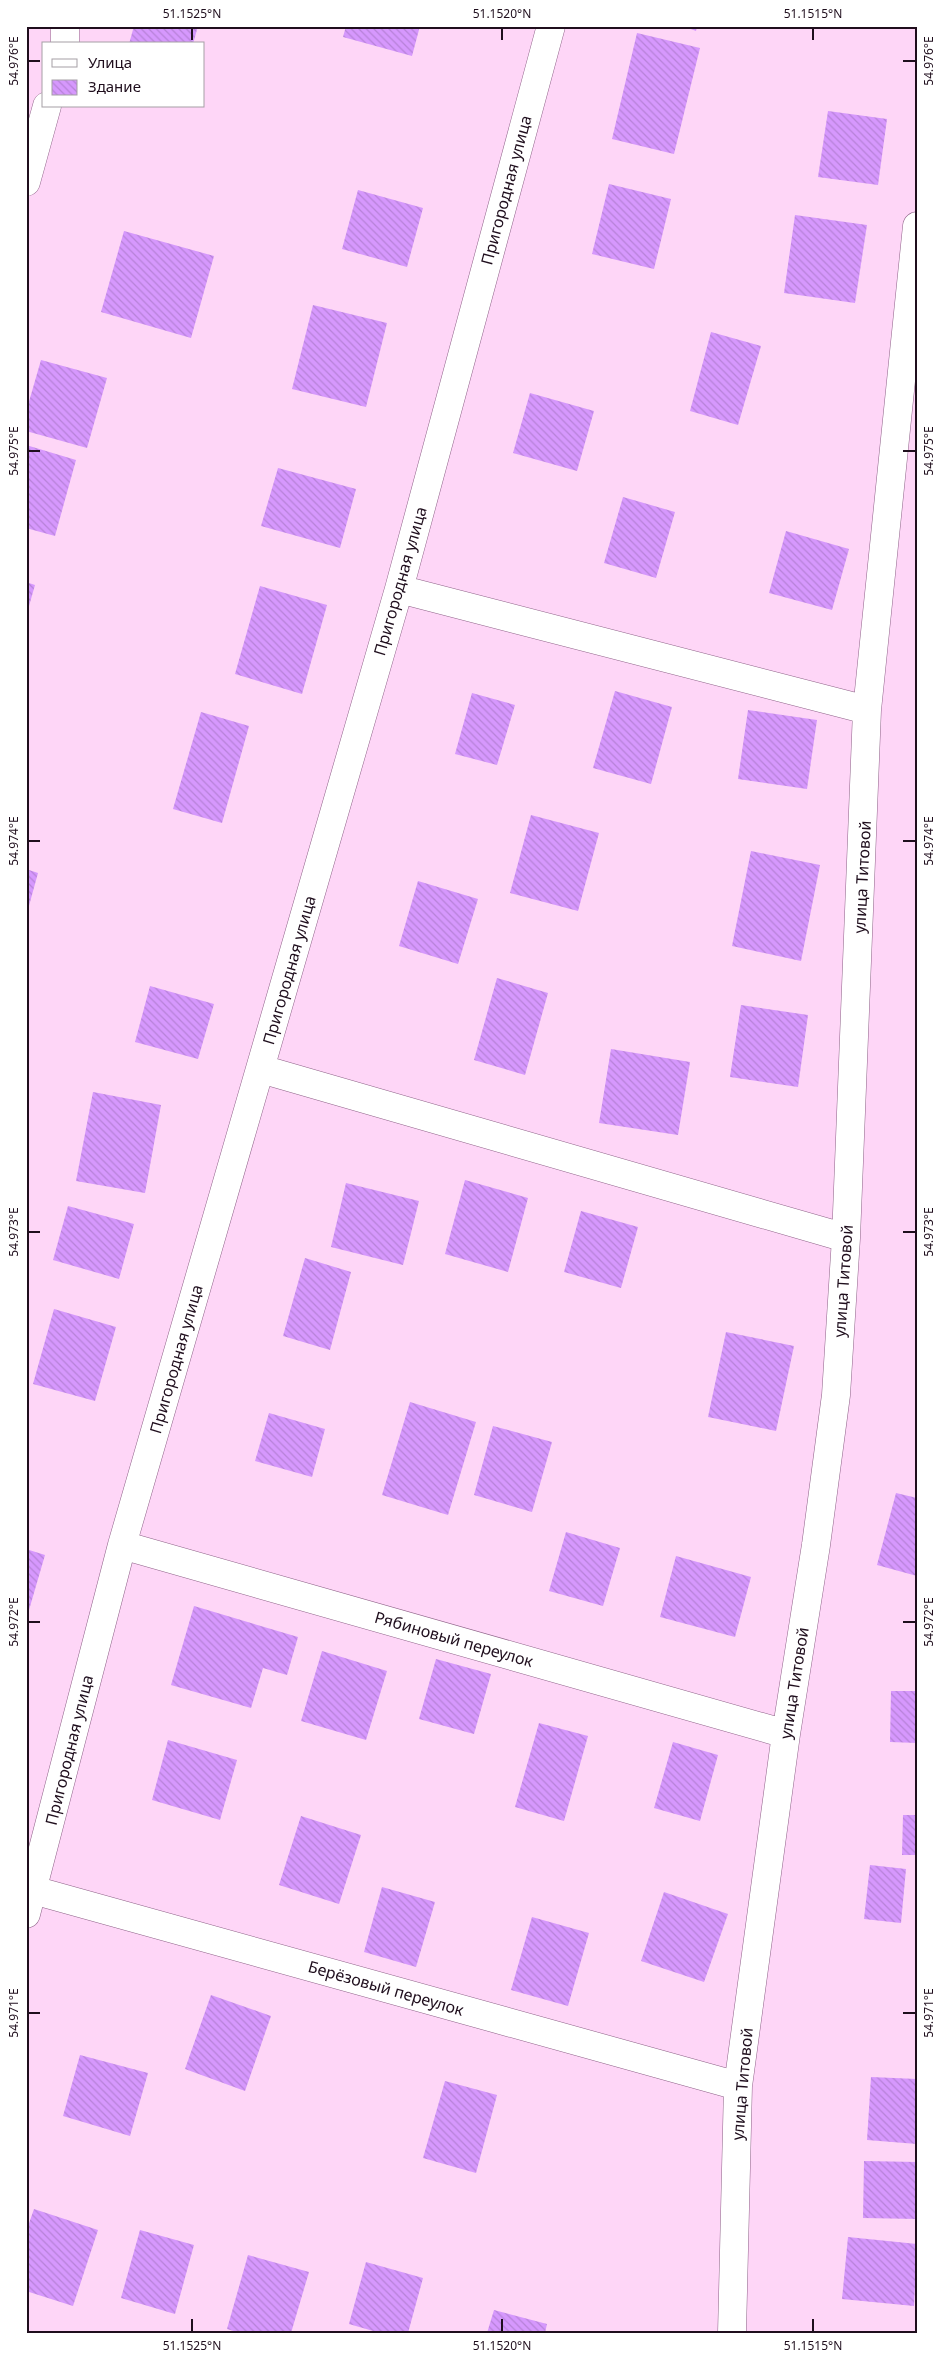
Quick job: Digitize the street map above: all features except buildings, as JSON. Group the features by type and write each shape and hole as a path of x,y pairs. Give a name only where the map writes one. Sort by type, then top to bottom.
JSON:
{"street":[{"path":"65,26 65,42"},
{"name":"Пригородная улица","path":"30,1902 122,1544 399,589 550,26"},
{"path":"26,182 47,108"},
{"name":"улица Титовой","path":"732,2333 738,2086 786,1734 816,1545 836,1395 846,1238 867,710 917,226"},
{"path":"399,589 867,710"},
{"path":"261,1069 846,1238"},
{"name":"Рябиновый переулок","path":"122,1544 786,1734"},
{"name":"Берёзовый переулок","path":"30,1902 738,2086"}]}
